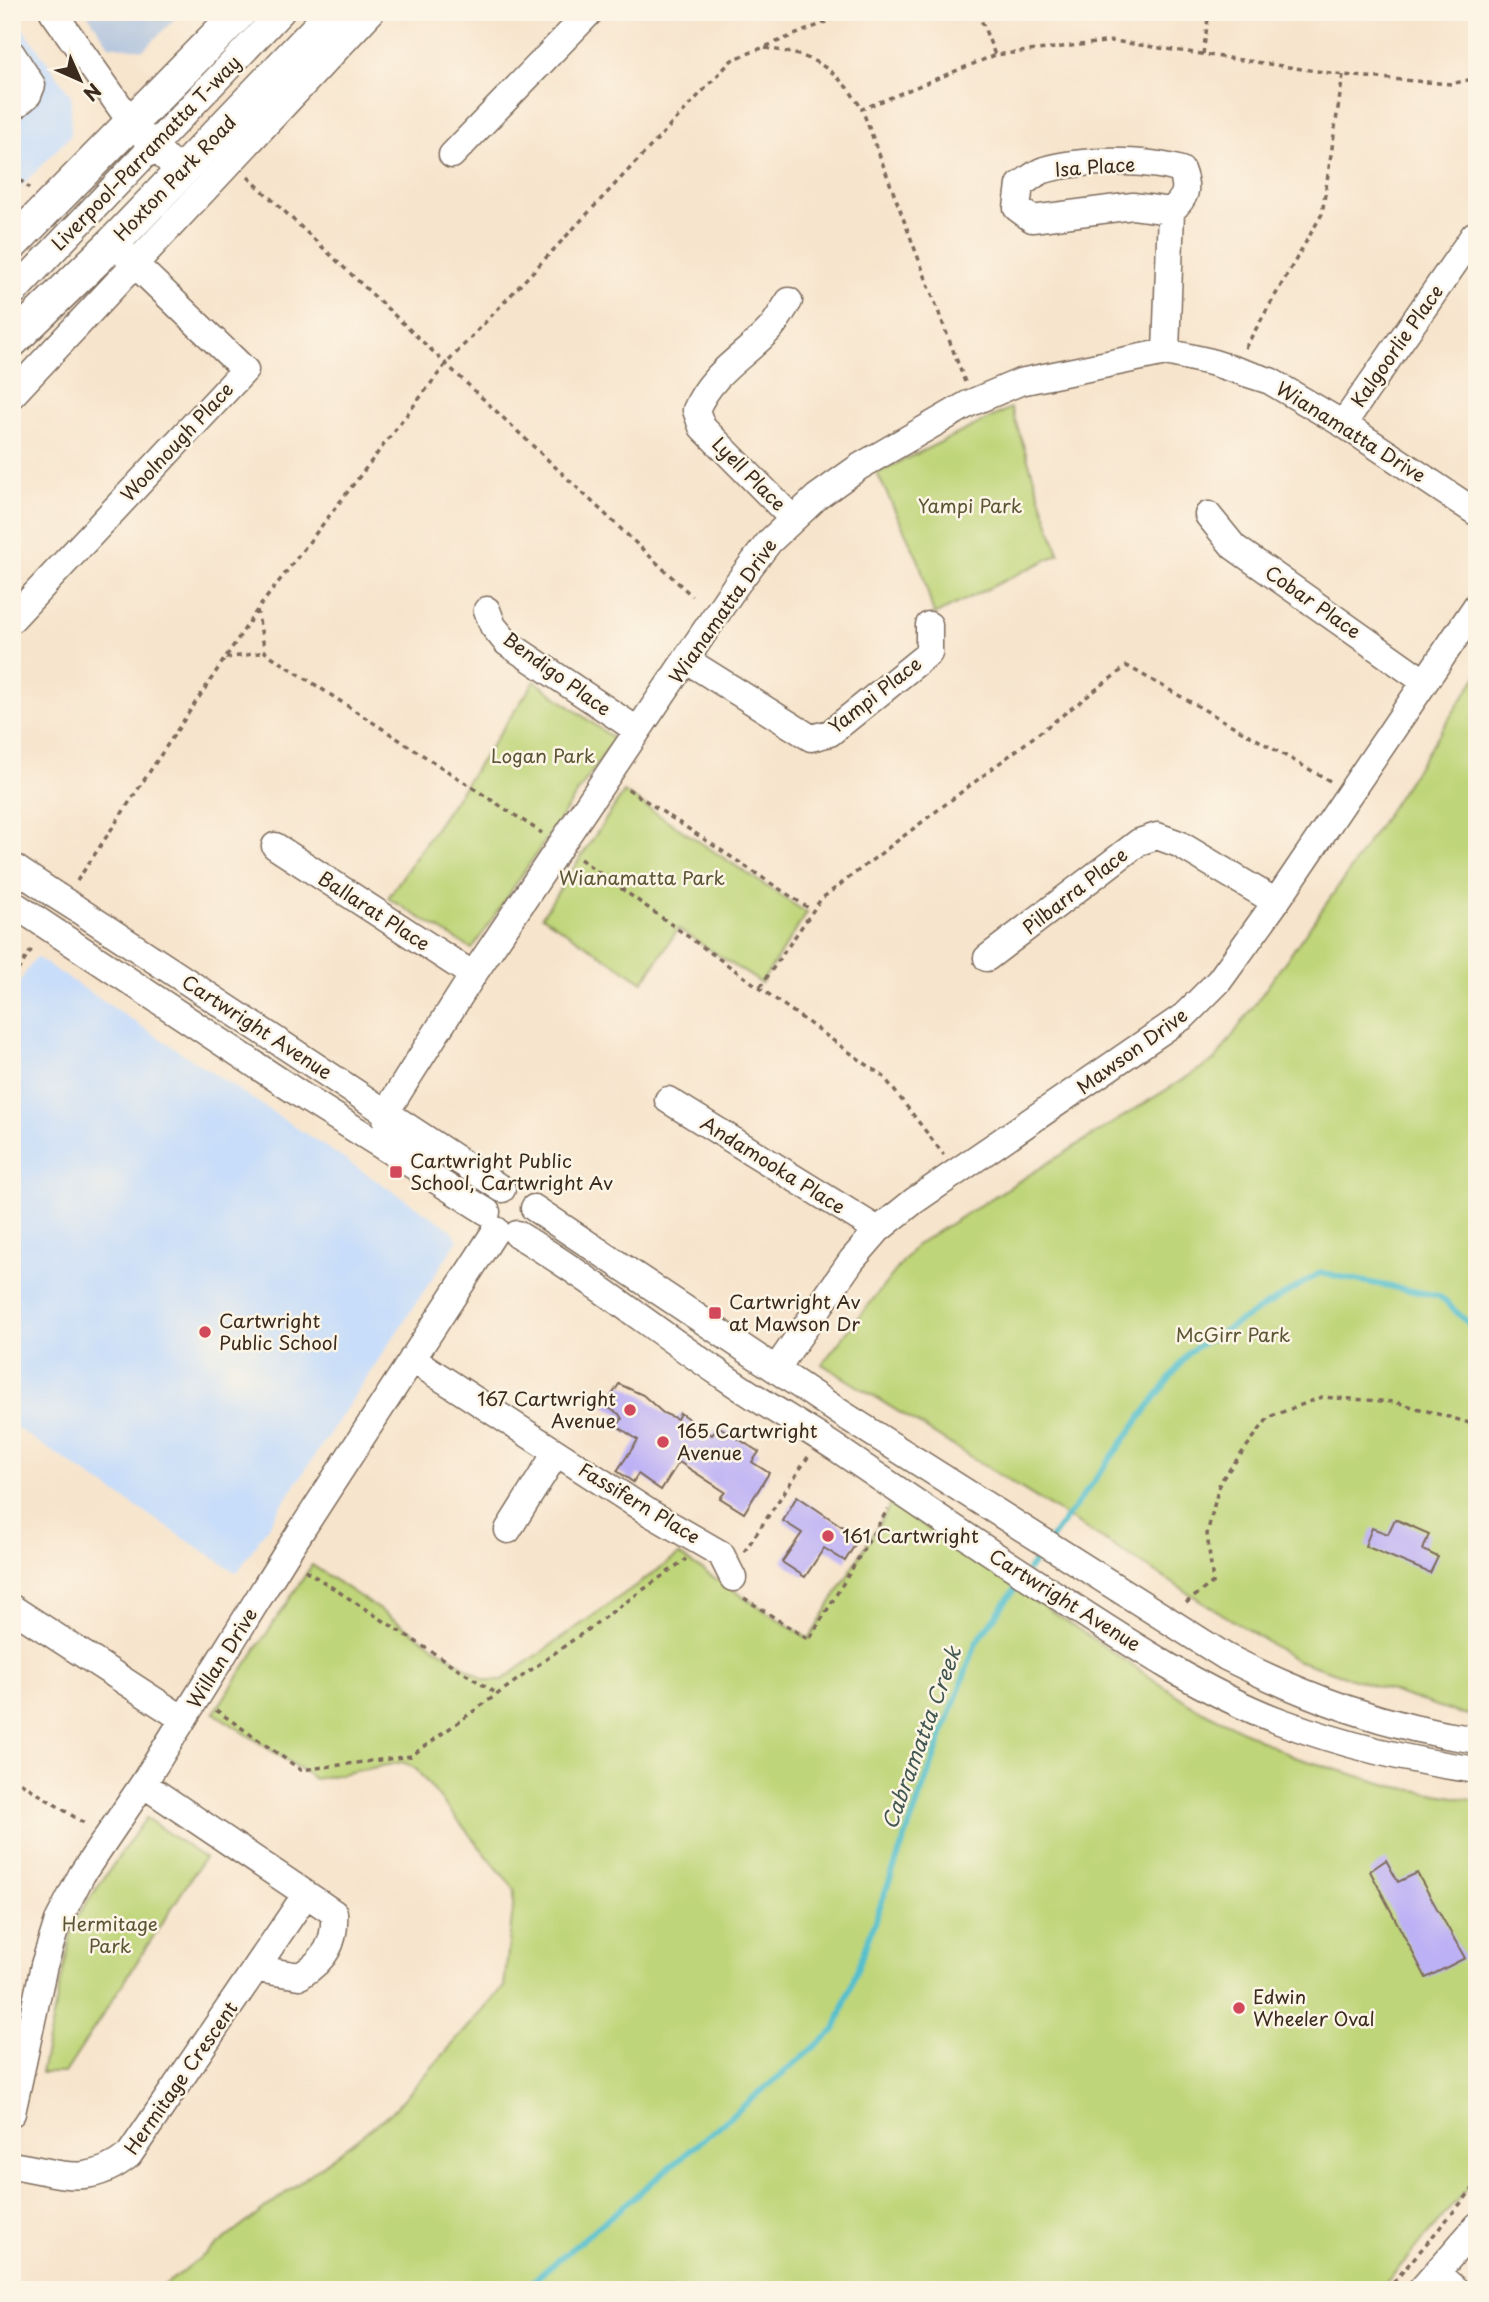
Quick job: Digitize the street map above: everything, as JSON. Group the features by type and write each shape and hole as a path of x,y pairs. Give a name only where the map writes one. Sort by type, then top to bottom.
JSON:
{"main road":[{"name":"Hoxton Park Road","path":"12,341 124,253 181,173 334,12"},
{"path":"12,244 143,135 237,14"}],"street":[{"path":"53,12 143,135 181,173"},
{"name":"Liverpool–Parramatta T-way","path":"12,294 143,135 281,12"},
{"path":"12,395 124,253 371,12"},
{"path":"452,156 590,12"},
{"path":"12,54 32,85 28,95 14,107"},
{"name":"Isa Place","path":"1166,352 1171,211 1185,198 1187,186 1181,170 1159,163 1071,165 1041,171 1020,185 1017,208 1032,219 1133,206 1171,211"},
{"name":"Kalgoorlie Place","path":"1343,424 1474,235"},
{"name":"Woolnough Place","path":"12,619 245,370 124,253"},
{"name":"Lyell Place","path":"789,301 770,328 730,362 703,392 696,410 702,427 792,518"},
{"name":"Wianamatta Drive","path":"386,1112 473,975 637,730 688,661 736,585 769,542 792,518 859,467 973,402 1020,382 1166,352 1270,381 1343,424 1477,513"},
{"name":"Cobar Place","path":"1208,515 1234,547 1425,681"},
{"name":"Mawson Drive","path":"776,1369 852,1260 878,1230 914,1201 1184,1016 1219,981 1276,902 1477,605"},
{"name":"Bendigo Place","path":"487,610 494,626 507,643 637,730"},
{"name":"Yampi Place","path":"688,661 811,738 830,733 929,653 929,625"},
{"name":"Pilbarra Place","path":"987,958 1139,842 1157,836 1179,844 1276,902"},
{"name":"Ballarat Place","path":"275,846 473,975"},
{"name":"Cartwright Avenue","path":"12,866 66,898 502,1189"},
{"name":"Cartwright Avenue","path":"36,922 307,1099 420,1169 500,1225 579,1273 719,1374 802,1426 902,1503 1115,1634 1233,1700 1282,1722 1342,1741 1437,1765 1477,1770"},
{"name":"Andamooka Place","path":"668,1100 878,1230"},
{"path":"386,1112 387,1130 415,1157 420,1169"},
{"path":"502,1189 522,1191 529,1196 534,1208 531,1223 500,1225 489,1200 502,1189"},
{"name":"Cartwright Avenue","path":"534,1208 933,1472 1226,1657 1275,1682 1393,1724 1477,1740"},
{"name":"Willan Drive","path":"12,2113 23,2009 58,1921 82,1874 143,1784 500,1225"},
{"name":"Fassifern Place","path":"412,1359 556,1453 730,1575"},
{"path":"719,1374 731,1376 776,1369 780,1388 802,1426"},
{"name":"Fassifern Place","path":"508,1530 556,1453"},
{"path":"12,1608 190,1708"},
{"path":"143,1784 334,1913 335,1935 313,1967 300,1976 257,1969"},
{"name":"Hermitage Crescent","path":"12,2165 86,2177 110,2170 130,2155 306,1894"},
{"path":"1438,2284 1477,2227"}],"path":[{"path":"66,898 257,610 445,365 732,60 851,12"},
{"path":"978,12 995,55"},
{"path":"1203,54 1209,12"},
{"path":"862,109 995,55 1113,40 1343,75 1451,83 1477,78"},
{"path":"763,47 795,52 834,71 862,109 973,402"},
{"path":"1233,369 1322,214 1343,75"},
{"path":"12,173 36,195"},
{"path":"245,174 692,596"},
{"path":"257,610 265,652"},
{"path":"225,659 265,652 544,835"},
{"path":"760,988 821,899 1127,666 1350,792"},
{"path":"607,775 813,911"},
{"path":"574,855 884,1076 958,1173"},
{"path":"12,979 36,922"},
{"path":"1164,1619 1213,1582 1207,1534 1220,1482 1269,1417 1322,1397 1395,1402 1477,1425"},
{"path":"809,1456 730,1575 809,1640 902,1503"},
{"path":"190,1708 301,1770 411,1756 690,1556"},
{"path":"305,1570 497,1694"},
{"path":"12,1777 107,1838"},
{"path":"1387,2290 1477,2184"}],"shaded area":[{"path":"86,12 182,12 143,50 109,45"},
{"path":"12,13 71,95 71,135 12,196"},
{"name":"Cartwright Public School","path":"36,957 452,1230 458,1240 237,1573 12,1425 12,993"}],"green space":[{"name":"Yampi Park","path":"1011,408 1059,554 934,615 919,561 877,473"},
{"name":"McGirr Park","path":"1477,676 1477,1715 1461,1714 1296,1660 822,1364 916,1245 1216,1059 1350,870"},
{"name":"Logan Park","path":"535,681 614,739 472,949 388,898"},
{"name":"Wianamatta Park","path":"624,792 807,913 761,983 678,929 643,982 542,916"},
{"path":"891,1504 1193,1706 1294,1757 1392,1786 1477,1801 1477,2177 1380,2290 158,2290 392,2112 504,1987 515,1890 416,1769 403,1762 315,1779 214,1713 312,1565 485,1680 502,1680 679,1555 809,1639"},
{"name":"Hermitage Park","path":"146,1818 204,1858 65,2073 41,2073 74,1921"}],"building":[{"path":"619,1384 643,1395 663,1413 677,1419 680,1413 712,1435 718,1426 759,1452 752,1462 769,1473 744,1513 720,1498 725,1492 679,1462 661,1490 638,1474 633,1482 617,1471 638,1440 617,1426 622,1419 619,1414 605,1406"},
{"name":"161 Cartwright","path":"797,1496 859,1538 845,1561 824,1548 805,1577 782,1562 802,1533 783,1521"},
{"path":"1395,1519 1429,1534 1423,1550 1438,1557 1430,1573 1365,1546 1372,1528 1388,1534"},
{"path":"1386,1860 1398,1882 1417,1873 1465,1958 1426,1978 1370,1871"}],"waterway":[{"name":"Cabramatta Creek","path":"1051,1539 1190,1351 1320,1273 1439,1296 1477,1331"},
{"name":"Cabramatta Creek","path":"1028,1570 1044,1547"},
{"name":"Cabramatta Creek","path":"522,2290 835,2030 976,1643 1022,1579"}],"place":[{"name":"Cartwright Public School, Cartwright Av","path":"396,1172"},
{"name":"Cartwright Av at Mawson Dr","path":"715,1313"},
{"name":"Cartwright Public School","path":"205,1332"},
{"name":"167 Cartwright Avenue","path":"630,1410"},
{"name":"165 Cartwright Avenue","path":"663,1442"},
{"name":"161 Cartwright","path":"828,1536"},
{"name":"Edwin Wheeler Oval","path":"1239,2008"}]}
